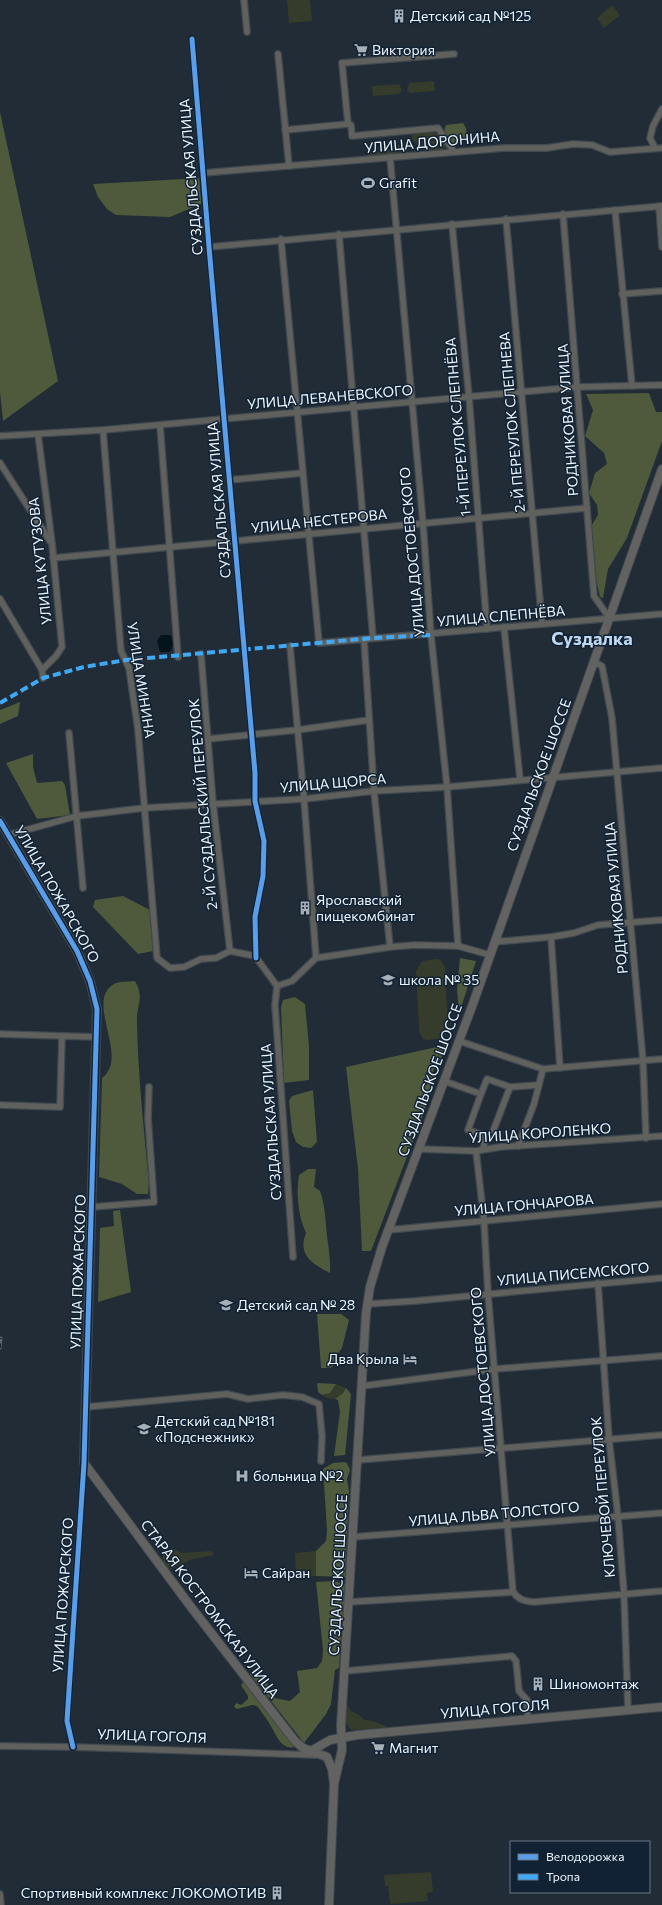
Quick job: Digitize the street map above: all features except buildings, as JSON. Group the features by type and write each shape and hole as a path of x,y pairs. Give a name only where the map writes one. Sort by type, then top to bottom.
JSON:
{"main road":[{"name":"СУЗДАЛЬСКОЕ ШОССЕ","path":"334,1784 342,1749 341,1725 367,1304 378,1259 490,955 662,469"},
{"name":"УЛИЦА ПОЖАРСКОГО","path":"0,821 77,951 90,981 97,1009 84,1463"},
{"name":"СТАРАЯ КОСТРОМСКАЯ УЛИЦА","path":"84,1463 186,1601 298,1744 325,1756"},
{"name":"УЛИЦА ГОГОЛЯ","path":"311,1751 328,1742 357,1735 662,1707"},
{"name":"СУЗДАЛЬСКОЕ ШОССЕ","path":"328,1742 341,1725"},
{"path":"341,1725 347,1733 357,1735"},
{"path":"342,1749 339,1742 328,1742 323,1750 325,1756 335,1758 342,1749 347,1740 357,1735"},
{"name":"СУЗДАЛЬСКОЕ ШОССЕ","path":"325,1756 332,1769 334,1784 329,1905"}],"street":[{"path":"244,0 247,32"},
{"name":"СУЗДАЛЬСКАЯ УЛИЦА","path":"192,39 255,773 255,801 264,841 262,876 255,917 256,958"},
{"path":"278,54 289,166"},
{"path":"454,54 342,63 348,124 351,125 352,136 438,128 454,152"},
{"path":"655,148 650,138 653,126 662,109"},
{"path":"285,130 348,124"},
{"name":"УЛИЦА ДОРОНИНА","path":"203,173 504,148 547,148 573,144 592,145 610,152 662,148"},
{"name":"УЛИЦА ДОСТОЕВСКОГО","path":"390,157 423,523 431,635 447,787 458,946"},
{"path":"209,247 281,239 660,206 662,247"},
{"path":"615,210 632,386"},
{"name":"РОДНИКОВАЯ УЛИЦА","path":"563,214 594,596 610,619"},
{"name":"2-Й ПЕРЕУЛОК СЛЕПНЕВА","path":"506,219 520,392 542,623"},
{"name":"1-Й ПЕРЕУЛОК СЛЕПНЁВА","path":"452,224 469,397 487,629"},
{"path":"339,234 353,407 365,528 373,638"},
{"path":"281,239 296,412 309,533"},
{"path":"622,294 662,291"},
{"name":"УЛИЦА ЛЕВАНЕВСКОГО","path":"0,436 103,430 578,387 662,386"},
{"path":"160,424 178,657"},
{"name":"УЛИЦА МИНИНА","path":"103,430 121,651 129,668 138,730 157,958 170,968 184,967 201,959 216,958 230,951"},
{"name":"УЛИЦА КУТУЗОВА","path":"38,434 52,543 62,646 56,656 42,670"},
{"path":"0,463 52,543"},
{"path":"229,480 303,473"},
{"name":"УЛИЦА НЕСТЕРОВА","path":"53,558 587,508"},
{"name":"УЛИЦА СЛЕПНЁВА","path":"309,533 319,643 431,635 542,623 662,614"},
{"path":"0,599 42,670 43,678"},
{"path":"504,627 520,779"},
{"path":"364,639 374,791 390,947"},
{"path":"290,646 304,799 316,958"},
{"name":"2-Й СУЗДАЛЬСКИЙ ПЕРЕУЛОК","path":"202,654 213,803 230,951"},
{"name":"РОДНИКОВАЯ УЛИЦА","path":"594,662 602,666 612,718 643,1062 646,1138"},
{"path":"208,739 297,730 369,720"},
{"path":"69,733 83,888"},
{"name":"УЛИЦА ЩОРСА","path":"8,835 77,816 144,808 304,799 374,791 447,787 520,779 552,778 662,768"},
{"path":"494,942 551,937 574,933 598,926 662,920"},
{"path":"551,937 560,1068"},
{"path":"230,951 255,956 277,986 292,981 316,958 390,947 458,946 490,955"},
{"name":"СУЗДАЛЬСКАЯ УЛИЦА","path":"277,986 275,1005 293,1257"},
{"path":"0,1034 96,1037"},
{"path":"0,1105 60,1107 62,1036"},
{"path":"459,1041 543,1069 643,1062 662,1059"},
{"path":"518,1146 534,1104 543,1069"},
{"path":"510,1087 492,1134 486,1136 468,1130 487,1079 510,1087 539,1085"},
{"path":"444,1081 481,1094"},
{"path":"92,1208 154,1202 148,1118 149,1087"},
{"path":"484,1149 486,1136"},
{"name":"УЛИЦА КОРОЛЕНКО","path":"419,1149 476,1150 662,1136"},
{"name":"УЛИЦА ДОСТОЕВСКОГО","path":"476,1150 484,1221 488,1294 513,1592"},
{"name":"УЛИЦА ГОНЧАРОВА","path":"388,1230 662,1204"},
{"name":"УЛИЦА ПИСЕМСКОГО","path":"367,1304 662,1278"},
{"name":"КЛЮЧЕВОЙ ПЕРЕУЛОК","path":"598,1283 605,1360 609,1439 618,1516 624,1594 628,1710"},
{"path":"362,1386 495,1369 662,1356"},
{"path":"86,1407 227,1394 248,1399 283,1395 302,1397 319,1404 322,1436 321,1461"},
{"path":"358,1460 662,1434"},
{"name":"УЛИЦА ПОЖАРСКОГО","path":"73,1747 67,1721 84,1463"},
{"name":"УЛИЦА ЛЬВА ТОЛСТОГО","path":"352,1537 662,1513"},
{"path":"349,1602 513,1592 517,1598 523,1601 534,1602 662,1591"},
{"path":"345,1670 509,1656 514,1657 516,1661 519,1691 527,1700 528,1719"},
{"name":"УЛИЦА ГОГОЛЯ","path":"0,1746 303,1754 325,1756"},
{"name":"УЛИЦА ГОГОЛЯ","path":"303,1754 311,1751"},
{"path":"0,1894 1,1905"}],"green space":[{"path":"287,0 310,0 312,21 289,23"},
{"path":"613,6 620,15 604,28 597,18"},
{"path":"434,81 435,91 410,93 407,90 409,83"},
{"path":"399,84 402,90 399,94 373,96 372,86"},
{"path":"0,112 58,381 3,421 0,392"},
{"path":"463,123 466,128 467,137 461,142 452,144 444,132 446,125"},
{"path":"426,131 434,131 447,146 439,151 431,152 427,148 421,147 412,139 412,135"},
{"path":"406,144 408,147 407,154 368,157 368,154 397,149 398,145"},
{"path":"202,178 203,203 170,217 116,215 107,209 98,197 93,184"},
{"path":"649,393 656,412 662,412 662,441 627,538 608,569 603,598 600,597 594,569 590,528 598,515 597,505 589,493 595,473 607,464 604,453 585,436 593,410 586,394"},
{"path":"20,702 18,716 0,724 0,710"},
{"path":"33,754 33,767 37,783 62,781 65,785 70,815 37,819 6,763"},
{"path":"123,896 150,910 153,951 138,954 93,907 95,900"},
{"path":"460,958 476,961 459,1014 457,990"},
{"path":"436,959 441,960 445,968 448,1028 442,1038 428,1040 423,1039 419,1031 416,971 422,961"},
{"path":"135,981 140,997 137,1016 138,1042 149,1183 148,1194 137,1194 122,1184 99,1177 102,1078 108,1072 111,1061 111,1050 104,1011 104,999 107,990 116,983"},
{"path":"295,997 305,1004 309,1046 309,1080 284,1083 281,1007 283,1000"},
{"path":"446,1045 439,1064 436,1063 432,1075 436,1077 426,1107 371,1251 362,1251 358,1169 346,1067"},
{"path":"313,1090 317,1142 311,1148 303,1147 296,1142 292,1131 289,1101 292,1096"},
{"path":"308,1169 316,1169 314,1187 320,1191 325,1212 330,1273 308,1258 305,1253 304,1241 306,1233 299,1212 298,1182 299,1175"},
{"path":"120,1210 131,1292 98,1302 100,1228 114,1226 113,1211"},
{"path":"317,1314 341,1314 349,1320 342,1348 337,1355 336,1364 330,1368 321,1368"},
{"path":"317,1383 336,1384 330,1393 322,1395 318,1392"},
{"path":"336,1384 346,1388 343,1393 335,1399 327,1398 322,1395 330,1393"},
{"path":"346,1388 351,1394 345,1455 334,1456 340,1412 338,1400 335,1399 343,1393"},
{"path":"333,1463 347,1463 350,1470 347,1479 349,1491 345,1577 316,1576 316,1551 326,1541 327,1530 323,1469"},
{"path":"173,1549 182,1553 212,1551 214,1555 190,1560 170,1570 162,1560 164,1552"},
{"path":"316,1551 316,1576 298,1578 296,1576 295,1553"},
{"path":"333,1581 345,1584 344,1612 340,1627 341,1638 339,1668 335,1670 331,1704 326,1714 304,1743 249,1673 256,1676 264,1676 274,1698 290,1701 300,1692 297,1671 317,1668 322,1661 323,1650 316,1582"},
{"path":"245,1680 295,1747 287,1747 280,1742 269,1722 257,1706 252,1705 237,1709 234,1707 236,1703 241,1705 248,1699 248,1696 241,1685"},
{"path":"346,1703 351,1711 361,1716 364,1720 373,1721 390,1728 351,1730 345,1722"},
{"path":"431,1872 433,1892 427,1893 428,1901 390,1904 388,1886 385,1886 384,1875"}],"shaded area":[{"path":"161,635 171,635 173,643 172,649 169,652 160,652 157,641"}],"railway":[{"path":"0,1348 1,1338"}],"marked path":[{"path":"0,703 43,678 84,667 126,660 373,638 431,635"}],"cycle path":[{"path":"192,39 255,773 255,801 264,841 263,876 255,917 256,958"},
{"path":"0,821 77,951 90,981 97,1009 84,1463 67,1721 73,1747"}],"place":[{"name":"Детский сад №125","path":"399,16"},
{"name":"Виктория","path":"361,50"},
{"name":"Grafit","path":"368,183"},
{"name":"Ярославский пищекомбинат","path":"305,908"},
{"name":"школа № 35","path":"388,980"},
{"name":"Детский сад № 28","path":"226,1305"},
{"name":"Два Крыла","path":"410,1359"},
{"name":"Детский сад №181 «Подснежник»","path":"144,1429"},
{"name":"больница №2","path":"242,1476"},
{"name":"Сайран","path":"251,1573"},
{"name":"Шиномонтаж","path":"538,1684"},
{"name":"Магнит","path":"378,1748"},
{"name":"Спортивный комплекс ЛОКОМОТИВ","path":"277,1893"}],"district":[{"name":"Суздалка","path":"592,639"}]}
